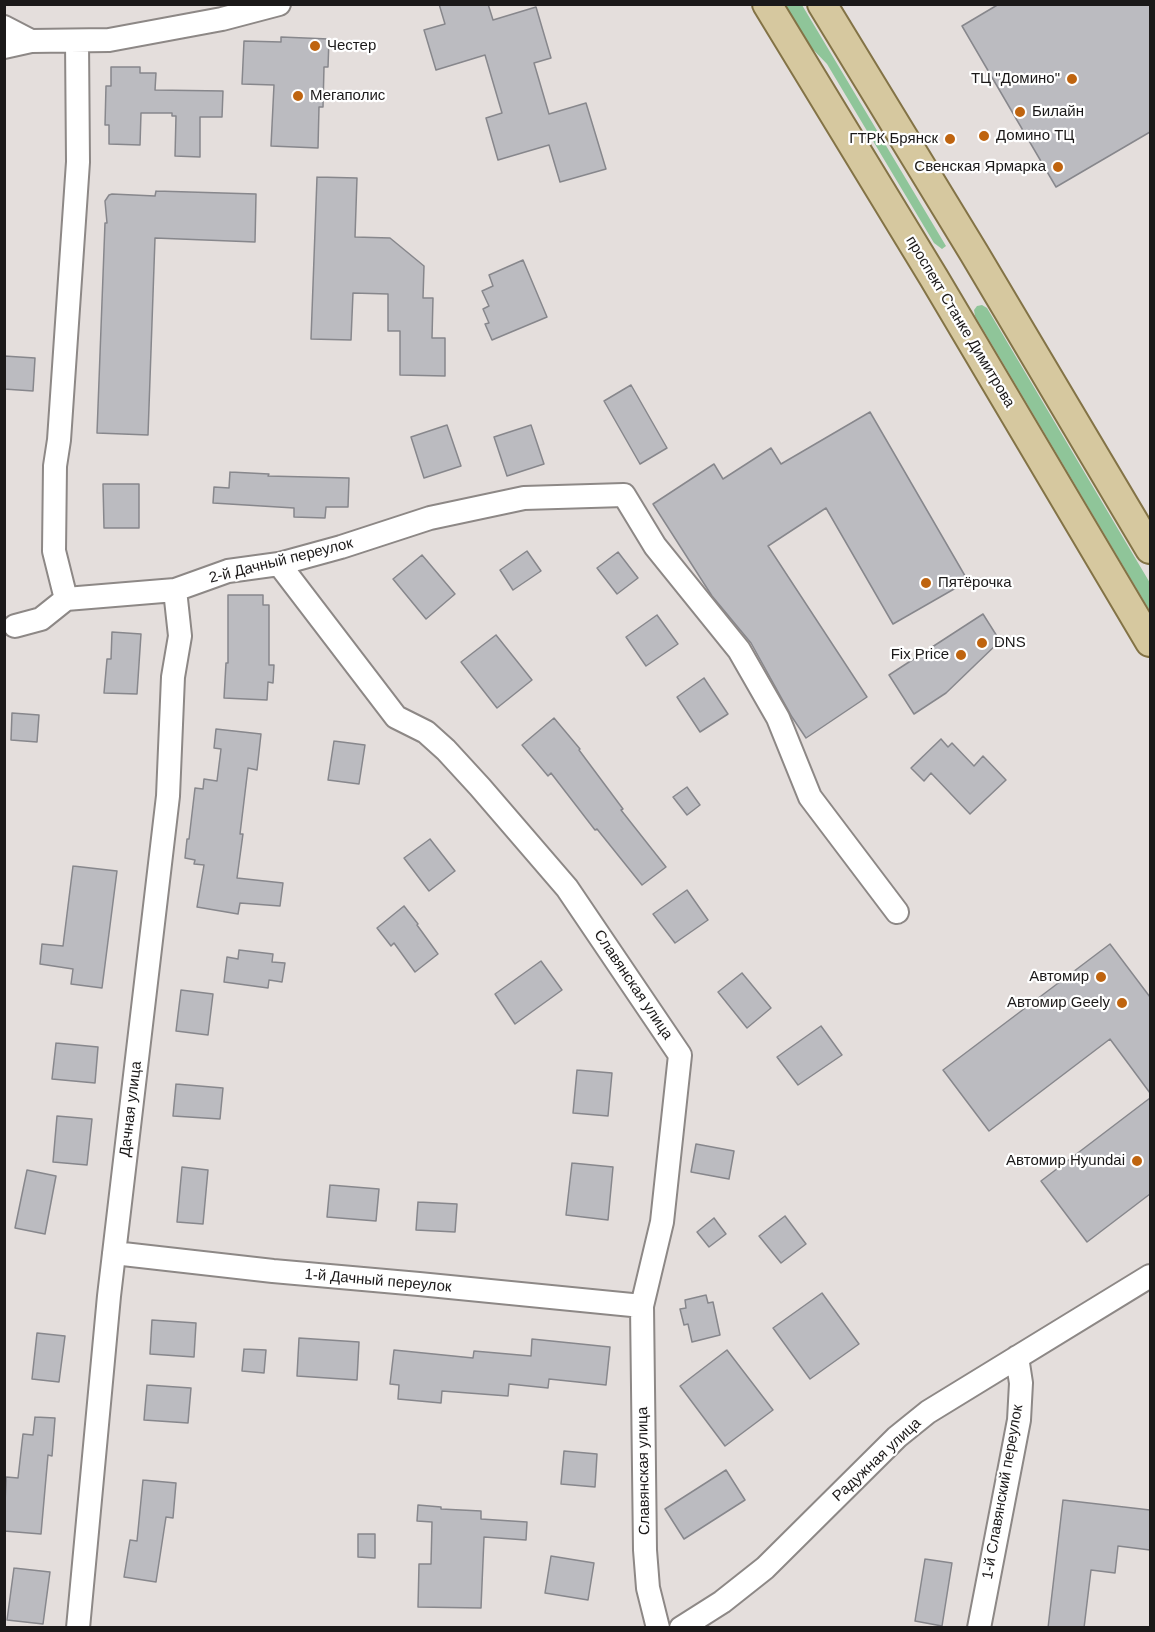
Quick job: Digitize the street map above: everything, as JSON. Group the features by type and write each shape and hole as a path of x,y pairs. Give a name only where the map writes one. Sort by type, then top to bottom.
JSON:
{"main road":[{"name":"проспект Станке Димитрова","path":"767,4 934,278 1150,642"},
{"path":"822,4 974,253 1150,549"},
{"path":"934,278 974,253"}],"street":[{"path":"4,47 31,41 109,40 220,12 279,4"},
{"path":"4,27 31,41"},
{"path":"15,626 40,619 66,599 54,551 55,466 60,428 78,162 77,41"},
{"name":"2-й Дачный переулок","path":"66,599 175,590 228,571 279,564 340,548 430,518 524,498 624,495 655,546 739,650 778,718 810,797 897,912"},
{"name":"Славянская улица","path":"279,564 396,717 426,732 446,750 480,786 567,888 680,1055 662,1222 642,1306 645,1550 648,1588 658,1628"},
{"name":"Дачная улица","path":"78,1628 114,1253 168,796 173,677 180,636 175,590"},
{"name":"1-й Дачный переулок","path":"114,1253 273,1271 642,1306"},
{"name":"Радужная улица","path":"681,1628 722,1602 765,1568 897,1437 928,1412 1150,1276"},
{"name":"1-й Славянский переулок","path":"979,1628 1019,1420 1021,1383 1017,1357"},
{"path":"716,1628 722,1602"}],"green space":[{"path":"781,5 802,5 946,246 942,249 934,243 827,64 801,37"},
{"path":"982,305 987,308 1150,583 1150,611 975,316 974,310 977,306"}],"building":[{"path":"439,4 488,4 493,20 536,7 551,58 534,63 549,114 586,103 606,169 560,182 549,145 498,160 486,118 502,113 485,55 436,70 424,30 445,24"},
{"name":"ТЦ \"Домино\"","path":"999,4 1150,4 1150,132 1056,187 962,26"},
{"name":"Мегаполис","path":"281,37 329,39 328,67 324,67 323,107 319,107 318,148 271,146 274,85 242,84 244,41 281,42"},
{"path":"111,67 140,67 140,73 156,73 155,90 223,91 222,117 200,117 200,157 175,156 176,116 172,116 172,113 141,113 140,145 109,144 109,125 105,125 106,86 111,86"},
{"path":"317,177 357,178 355,237 390,238 424,266 423,298 433,298 432,338 445,338 445,376 400,375 400,331 388,331 388,294 353,293 351,340 311,339"},
{"path":"156,191 256,194 255,242 155,238 148,435 97,433 105,223 107,223 105,201 112,194 155,196"},
{"path":"523,260 547,317 492,340 485,324 489,323 483,309 489,306 482,291 493,286 489,275"},
{"path":"4,356 35,358 33,391 4,389"},
{"path":"631,385 667,448 640,464 604,401"},
{"path":"870,412 968,581 893,624 826,508 768,546 867,697 806,738 751,643 712,596 653,504 714,464 723,479 771,448 781,464"},
{"path":"447,425 461,466 424,478 411,437"},
{"path":"531,425 544,464 507,476 494,437"},
{"path":"230,472 269,474 268,476 349,478 348,507 326,507 325,518 294,517 294,508 213,503 214,487 229,488"},
{"path":"103,484 139,484 139,528 104,528"},
{"path":"527,551 541,571 513,590 500,570"},
{"path":"618,552 638,578 617,594 597,568"},
{"path":"422,555 455,594 426,619 393,579"},
{"path":"228,595 263,595 263,605 269,605 269,665 274,665 273,683 268,682 267,700 224,698 226,663 228,663"},
{"path":"983,614 1000,641 946,693 914,714 889,675"},
{"path":"657,615 678,644 646,666 626,637"},
{"path":"112,632 141,634 137,694 104,693 107,659 111,659"},
{"path":"496,635 532,680 497,708 461,662"},
{"path":"704,678 728,714 700,732 677,697"},
{"path":"12,713 39,715 37,742 11,740"},
{"path":"554,718 580,749 623,809 621,810 666,867 642,885 551,773 548,776 522,745"},
{"path":"216,729 261,734 257,770 248,768 237,878 283,883 280,906 240,903 238,914 197,907 204,865 194,864 195,860 185,858 187,839 189,839 195,788 203,789 204,779 217,781 221,749 214,748"},
{"path":"941,739 948,747 952,743 974,766 983,756 1006,780 970,814 931,773 924,781 911,768"},
{"path":"334,741 365,745 359,784 328,780"},
{"path":"687,787 700,805 687,815 673,797"},
{"path":"430,839 455,871 429,891 404,858"},
{"path":"73,866 117,871 102,988 71,984 73,969 40,964 42,944 63,946"},
{"path":"687,890 708,920 675,943 653,914"},
{"path":"404,906 438,954 415,972 394,943 391,946 377,928"},
{"path":"1110,944 1150,997 1150,1093 1110,1039 989,1131 943,1070"},
{"path":"239,950 273,954 272,962 285,963 282,982 269,980 268,988 224,982 227,957 238,959"},
{"path":"541,961 562,990 515,1024 495,994"},
{"path":"742,973 771,1008 747,1028 718,992"},
{"path":"181,990 213,994 208,1035 176,1031"},
{"path":"821,1026 842,1055 798,1085 777,1057"},
{"path":"56,1043 98,1047 95,1083 52,1079"},
{"path":"577,1070 612,1073 608,1116 573,1113"},
{"path":"176,1084 223,1088 220,1119 173,1116"},
{"path":"1150,1098 1150,1194 1087,1242 1041,1181"},
{"path":"57,1116 92,1119 87,1165 53,1162"},
{"path":"696,1144 734,1151 729,1179 691,1172"},
{"path":"572,1163 613,1167 608,1220 566,1215"},
{"path":"182,1167 208,1170 203,1224 177,1222"},
{"path":"27,1170 56,1176 45,1234 15,1228"},
{"path":"330,1185 379,1189 376,1221 327,1217"},
{"path":"418,1202 457,1204 455,1232 416,1230"},
{"path":"785,1216 806,1244 781,1263 759,1236"},
{"path":"714,1218 726,1234 709,1247 697,1232"},
{"path":"822,1293 859,1344 810,1379 773,1328"},
{"path":"706,1295 708,1303 713,1302 720,1335 692,1342 688,1324 684,1325 680,1309 686,1308 685,1300"},
{"path":"152,1320 196,1323 194,1357 150,1354"},
{"path":"37,1333 65,1336 59,1382 32,1379"},
{"path":"299,1338 359,1342 357,1380 297,1376"},
{"path":"532,1339 610,1347 606,1385 549,1379 548,1388 509,1384 508,1396 442,1391 441,1403 398,1399 399,1385 390,1384 394,1350 473,1358 474,1351 531,1356"},
{"path":"244,1349 266,1350 264,1373 242,1371"},
{"path":"727,1350 773,1410 725,1446 680,1386"},
{"path":"147,1385 191,1388 188,1423 144,1420"},
{"path":"35,1417 55,1418 52,1456 48,1455 41,1534 4,1531 6,1477 18,1478 23,1434 33,1435"},
{"path":"564,1451 597,1454 595,1487 561,1484"},
{"path":"726,1470 745,1500 684,1539 665,1509"},
{"path":"143,1480 176,1483 173,1518 166,1517 156,1582 124,1577 130,1540 137,1541"},
{"path":"1063,1500 1150,1510 1150,1550 1118,1546 1115,1573 1091,1570 1084,1628 1048,1628"},
{"path":"418,1505 441,1507 441,1509 481,1511 481,1519 527,1522 526,1540 484,1537 481,1608 418,1607 419,1564 431,1564 432,1522 417,1521"},
{"path":"358,1534 375,1534 375,1558 358,1557"},
{"path":"551,1556 594,1563 588,1600 545,1593"},
{"path":"925,1559 952,1563 942,1626 915,1621"},
{"path":"14,1568 50,1572 43,1624 7,1620"}],"place":[{"name":"Честер","path":"315,46"},
{"name":"ТЦ \"Домино\"","path":"1072,79"},
{"name":"Мегаполис","path":"298,96"},
{"name":"Билайн","path":"1020,112"},
{"name":"Домино ТЦ","path":"984,136"},
{"name":"ГТРК Брянск","path":"950,139"},
{"name":"Свенская Ярмарка","path":"1058,167"},
{"name":"Пятёрочка","path":"926,583"},
{"name":"DNS","path":"982,643"},
{"name":"Fix Price","path":"961,655"},
{"name":"Автомир","path":"1101,977"},
{"name":"Автомир Geely","path":"1122,1003"},
{"name":"Автомир Hyundai","path":"1137,1161"}]}
